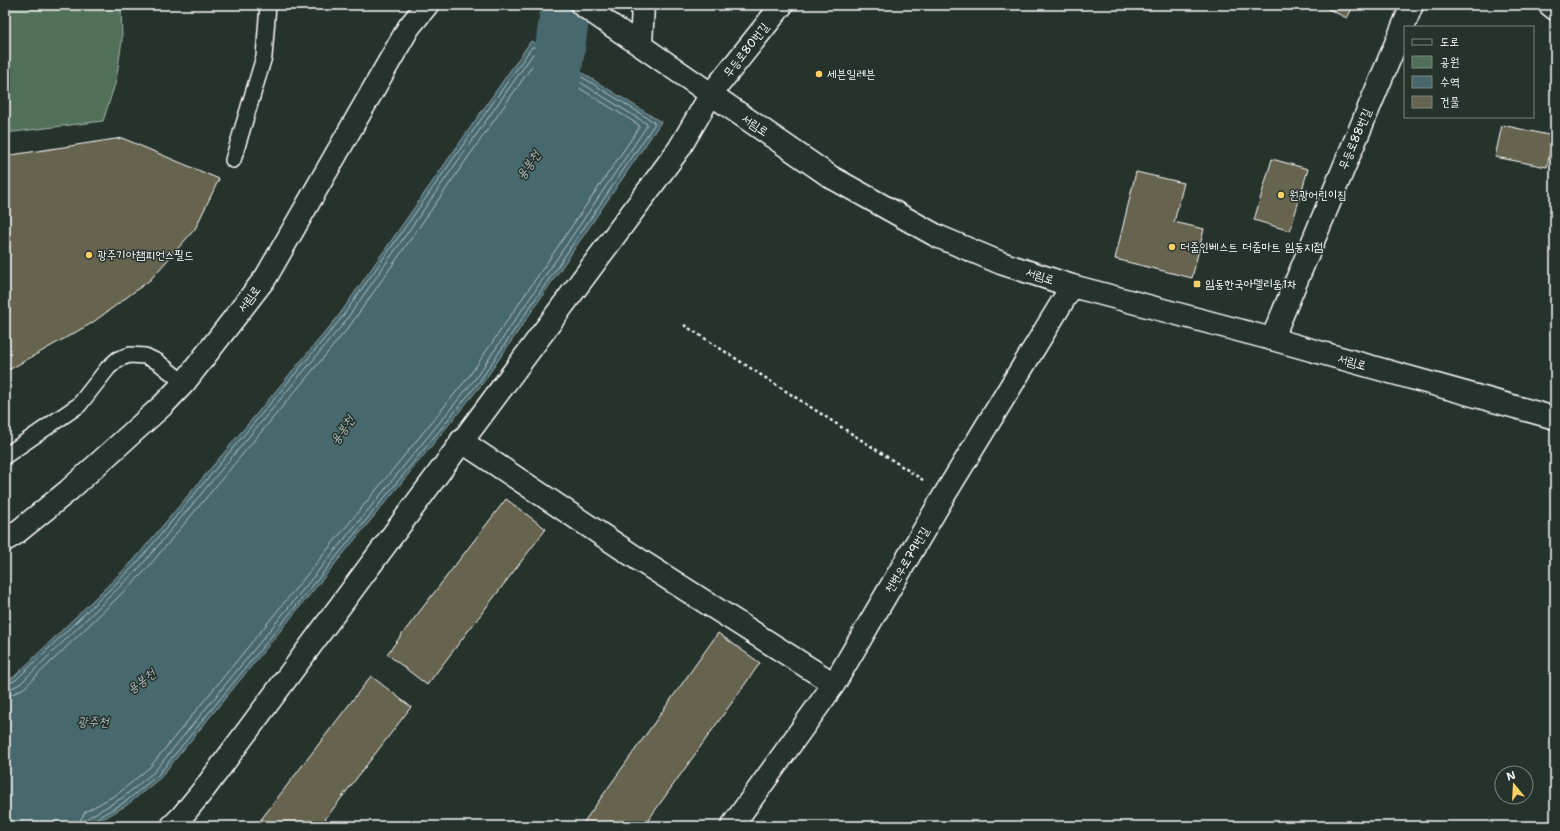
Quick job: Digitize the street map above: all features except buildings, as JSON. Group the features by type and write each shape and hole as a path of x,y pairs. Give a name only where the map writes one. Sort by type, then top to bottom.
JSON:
{"street":[{"name":"서림로","path":"5,540 15,534 68,491 163,405 184,383 266,277 409,27 427,5"},
{"name":"서림로","path":"582,5 831,177 937,236 1001,263 1072,286 1272,339 1555,418"},
{"path":"641,45 643,5"},
{"name":"무등로80번길","path":"172,826 205,788 679,149 711,94 782,5"},
{"name":"무등로88번길","path":"1272,339 1412,5"},
{"path":"1550,5 1555,9"},
{"name":"천변우로79번길","path":"732,826 834,684 945,494 1072,286"},
{"path":"461,441 644,563 834,684"}],"lane":[{"path":"233,160 264,57 268,5"},
{"path":"5,456 79,406 108,368 118,359 130,355 145,356 158,362 184,383"}],"path":[{"path":"684,325 945,494"}],"green space":[{"path":"5,5 121,5 122,40 116,81 103,121 5,133"}],"water":[{"name":"광주천","path":"531,41 661,122 482,384 160,778 127,805 91,826 5,826 5,681 14,677 133,561 337,318"}],"waterway":[{"name":"용봉천","path":"549,126 566,5"}],"place":[{"name":"세븐일레븐","path":"819,74"},
{"name":"원광어린이집","path":"1281,195"},
{"name":"더줌인베스트 더줌마트 임동지점","path":"1172,247"},
{"name":"광주기아챔피언스필드","path":"89,255"},
{"name":"임동한국아델리움1차","path":"1197,284"}]}
